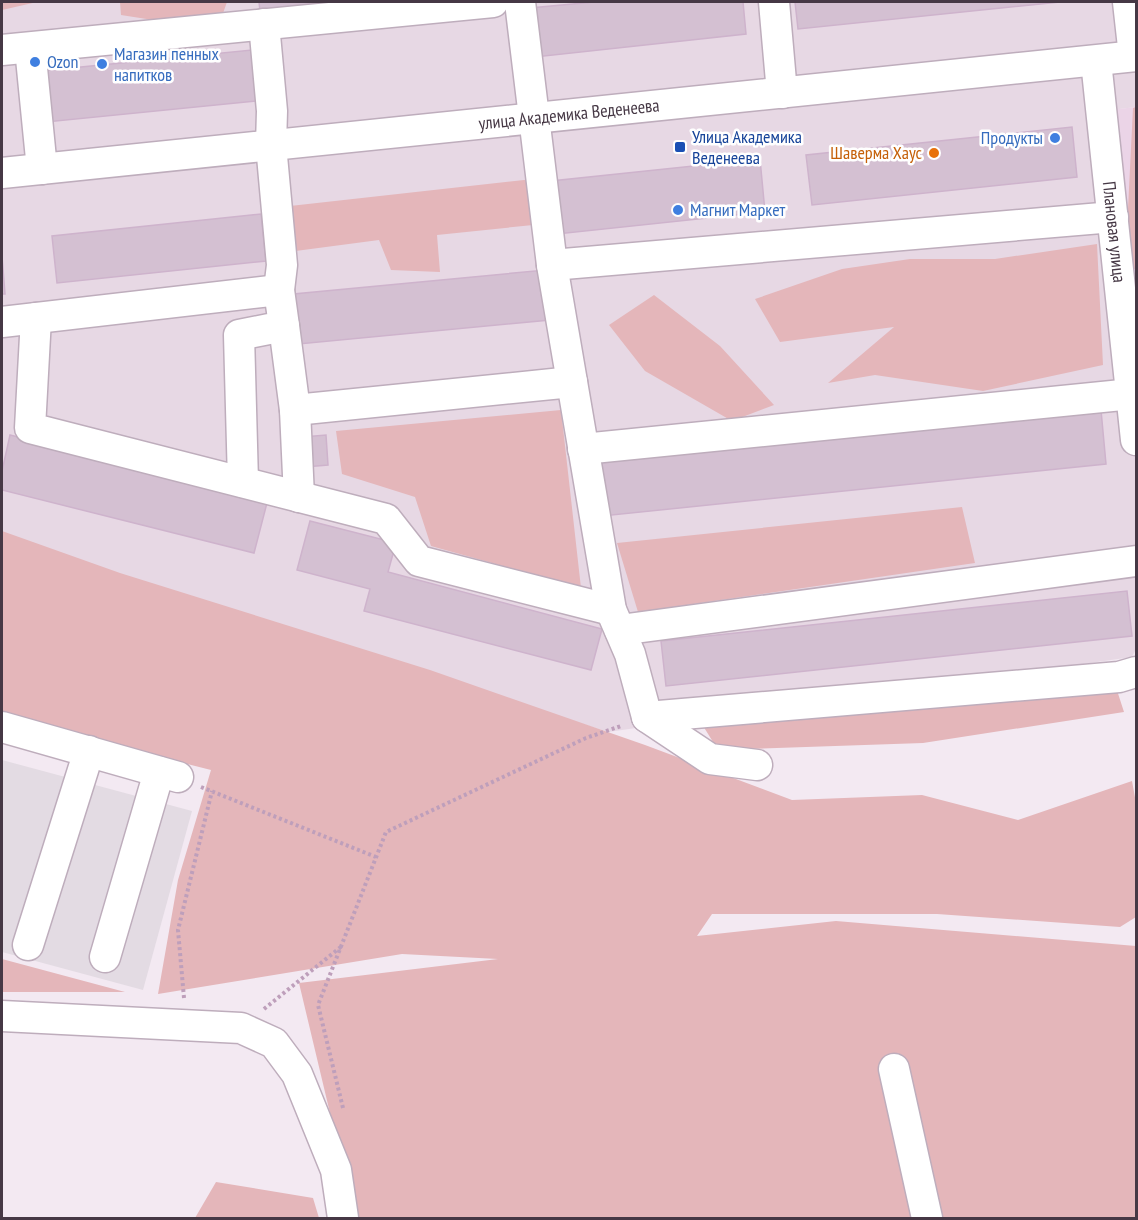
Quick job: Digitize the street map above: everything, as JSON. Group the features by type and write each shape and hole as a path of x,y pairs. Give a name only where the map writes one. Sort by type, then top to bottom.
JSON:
{"street":[{"path":"42,169 16,49 250,17 493,2"},
{"path":"520,2 552,265 616,620 648,717 710,759 758,765"},
{"path":"774,2 782,93"},
{"path":"1128,2 1136,56"},
{"path":"250,17 272,111 271,146 282,265 279,290 295,410 299,496"},
{"name":"улица Академика Веденеева","path":"2,173 1136,56"},
{"name":"Плановая улица","path":"1096,61 1137,440"},
{"path":"552,265 1113,217"},
{"path":"2,322 279,290"},
{"path":"36,318 30,428 386,519 419,561 616,620 1137,561"},
{"path":"243,482 238,335 284,326"},
{"path":"295,410 572,382"},
{"path":"584,449 1133,399"},
{"path":"648,717 1119,677 1137,672"},
{"path":"3,733 89,751 169,774 105,957"},
{"path":"28,945 89,751"},
{"path":"2,1017 241,1029 274,1043 297,1074 336,1170 343,1218"},
{"path":"894,1070 927,1218"}],"path":[{"path":"345,1116 318,1005 386,832 586,738 648,717"},
{"path":"169,774 376,857"},
{"path":"187,1026 178,930 212,791"},
{"path":"241,1029 343,946"}],"shaded area":[{"path":"2,2 1136,2 1136,107 1111,110 1136,337 1136,649 1132,657 608,732 2,536"},
{"path":"2,2 37,2 2,10"},
{"path":"120,2 227,2 217,30 121,15"},
{"path":"1136,107 1136,337 1110,110"},
{"path":"1136,107 1136,269 1125,269 1133,108"},
{"path":"533,179 533,225 437,235 440,272 391,270 379,240 288,252 281,207"},
{"path":"1097,244 1103,365 983,391 875,375 828,383 894,327 780,342 755,299 842,269 910,259 995,259"},
{"path":"654,295 720,346 774,405 732,421 645,371 609,325"},
{"path":"561,410 581,588 431,546 415,497 342,474 336,431"},
{"path":"962,507 975,563 638,612 617,543"},
{"path":"2,531 120,573 430,670 645,745 792,800 922,795 1018,820 1132,781 1136,803 1136,917 1120,927 937,914 712,914 697,936 836,921 1136,946 1136,1218 355,1218 299,983 498,959 402,954 158,994 178,880 211,770 2,717"},
{"path":"1113,678 1124,712 923,743 718,750 700,721"},
{"path":"2,760 192,811 143,990 2,952"},
{"path":"2,959 125,992 2,992"},
{"path":"216,1182 313,1198 319,1218 195,1218"}],"building":[{"path":"259,2 356,2 260,11"},
{"path":"594,2 743,2 746,34 535,57 530,8"},
{"path":"795,2 1060,2 798,29"},
{"path":"252,50 256,101 46,122 41,71"},
{"path":"1072,127 1077,177 812,205 806,155"},
{"path":"760,159 765,212 557,234 551,181"},
{"path":"261,214 266,261 57,283 52,236"},
{"path":"2,256 5,294 2,294"},
{"path":"546,270 550,320 288,345 283,295"},
{"path":"1101,410 1106,464 602,516 596,462"},
{"path":"10,435 268,499 254,553 2,490 2,471"},
{"path":"326,435 328,465 305,467 303,437"},
{"path":"310,521 396,543 388,572 602,629 591,670 364,611 370,589 297,570"},
{"path":"1127,591 1132,636 666,686 661,641"}],"place":[{"name":"Ozon","path":"35,62"},
{"name":"Магазин пенных напитков","path":"102,64"},
{"name":"Продукты","path":"1055,138"},
{"name":"Улица Академика Веденеева","path":"680,147"},
{"name":"Шаверма Хаус","path":"934,153"},
{"name":"Магнит Маркет","path":"678,210"}]}
